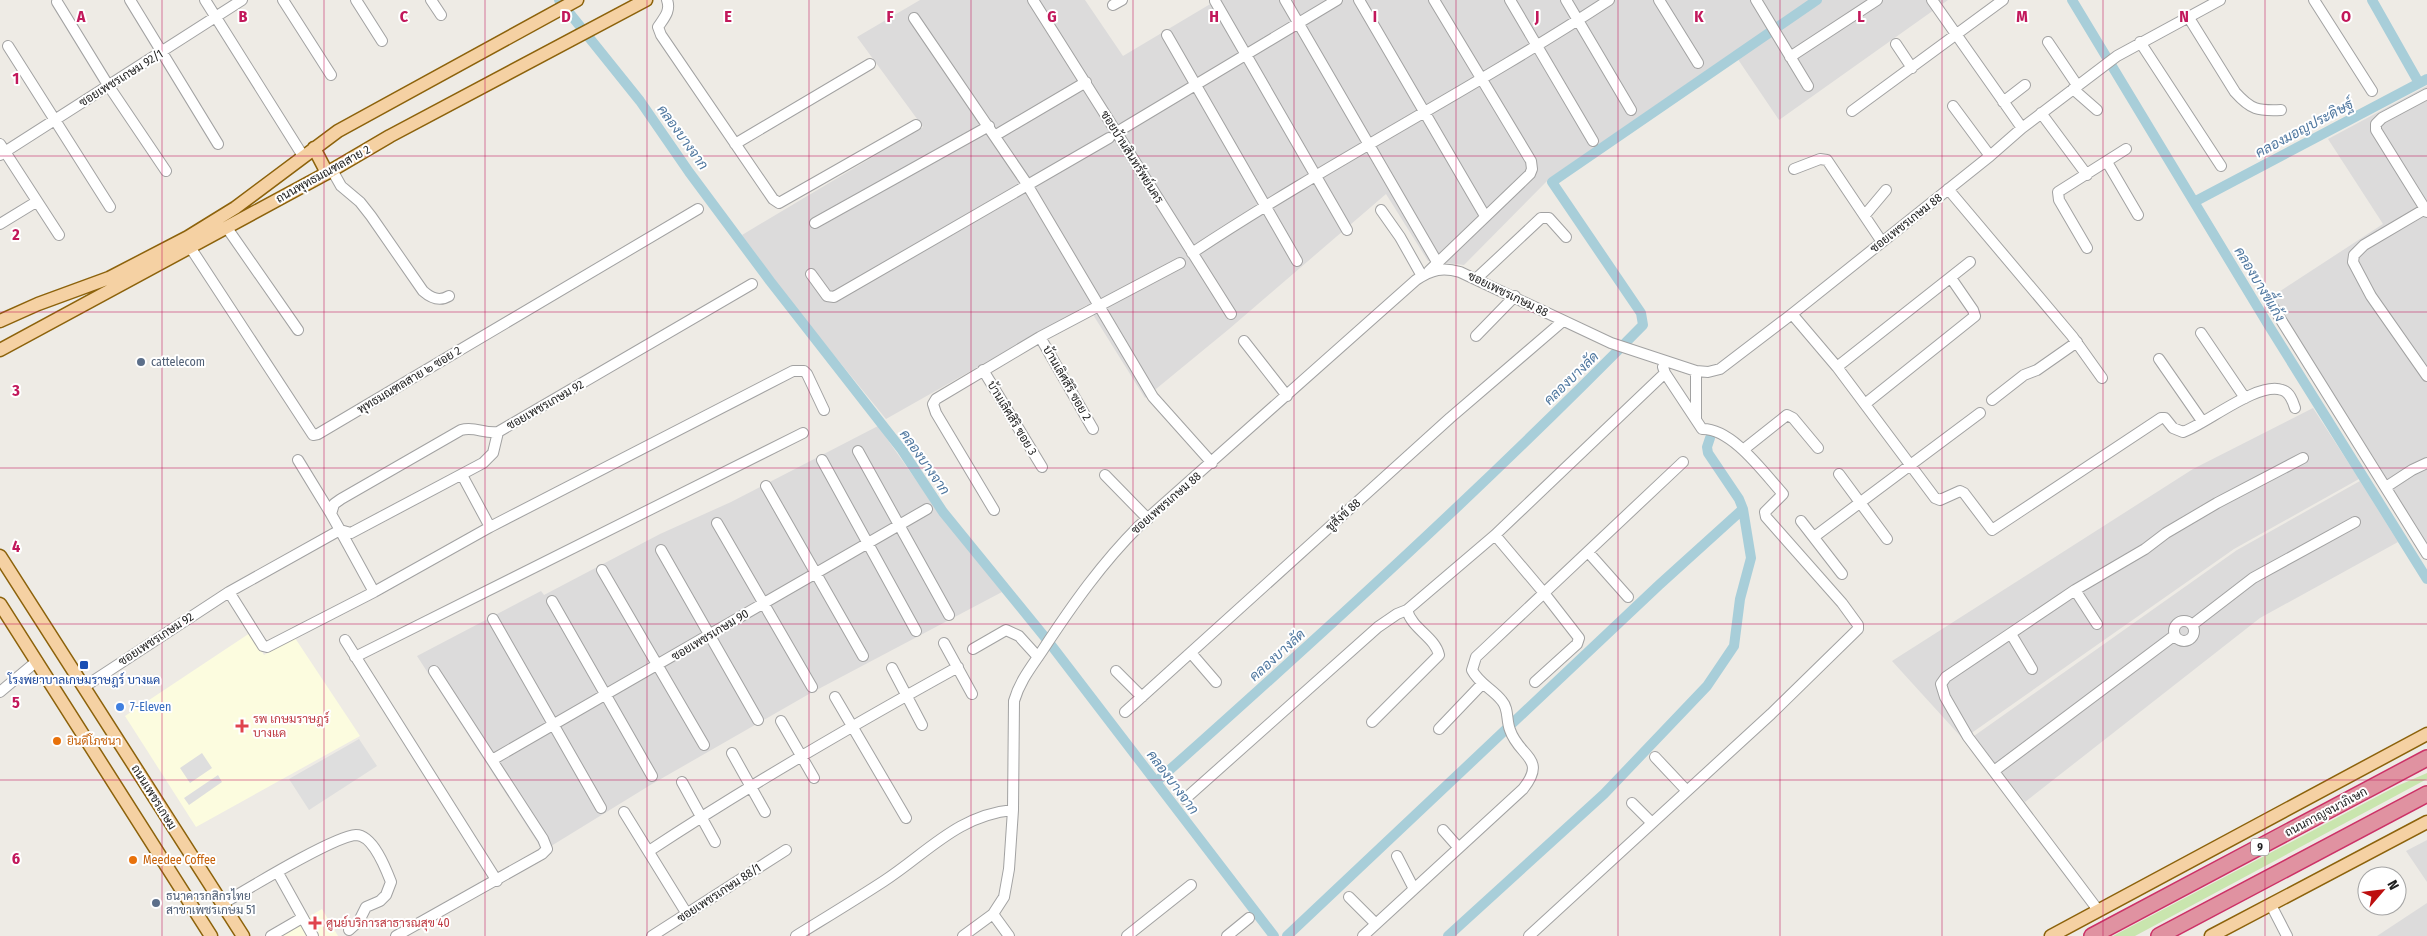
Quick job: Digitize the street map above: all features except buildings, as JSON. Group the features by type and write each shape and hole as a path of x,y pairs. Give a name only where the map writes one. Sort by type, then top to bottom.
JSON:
{"highway":[{"name":"ถนนกาญจนาภิเษก","path":"2092,936 2427,758"},
{"path":"2159,936 2427,794"}],"main road":[{"name":"ถนนพุทธมณฑลสาย 2","path":"0,321 38,304 109,278 188,237 241,203 338,131 577,0"},
{"name":"ถนนพุทธมณฑลสาย 2","path":"0,350 125,280 227,228 330,172 390,136 646,0"},
{"path":"314,148 330,172"},
{"name":"ถนนเพชรเกษม","path":"0,556 242,936"},
{"path":"0,604 208,935"},
{"path":"2051,936 2427,734"},
{"path":"2211,936 2427,822"}],"street":[{"path":"130,0 218,144"},
{"path":"205,0 303,156"},
{"name":"ซอยเพชรเกษม 92/1","path":"2,151 242,0"},
{"path":"283,0 331,75"},
{"path":"356,0 382,41"},
{"path":"430,0 441,16"},
{"path":"667,0 669,3 666,16 658,27 661,35 773,199 779,203 916,125"},
{"name":"ซอยบ้านสินทรัพย์นคร","path":"1033,0 1086,82 1113,135 1231,314"},
{"path":"1215,0 1347,230"},
{"path":"1285,0 1437,262"},
{"path":"811,274 827,296 834,297 1028,186 1195,84 1338,0"},
{"path":"1360,0 1485,216"},
{"path":"1381,210 1424,274 1530,174 1532,169 1531,161 1434,0"},
{"path":"1510,0 1593,141"},
{"path":"1566,0 1631,110"},
{"path":"1192,253 1265,204 1537,46 1609,0"},
{"path":"1659,0 1698,63"},
{"path":"1756,0 1808,86"},
{"path":"1790,57 1877,0"},
{"path":"1932,0 2022,128"},
{"path":"1852,111 1957,36 2003,0"},
{"path":"2314,0 2372,91"},
{"path":"57,2 108,85 166,171"},
{"name":"ซอยเพชรเกษม 88","path":"963,936 993,914 1004,897 1009,869 1013,810 1014,701 1018,688 1054,632 1103,564 1148,518 1424,274 1436,269 1448,269 1477,278 1611,343 1696,371 1708,372 1720,369 1792,314 2075,87 2117,56 2140,42 2189,18 2214,2"},
{"path":"914,18 996,135 1153,397 1212,463"},
{"path":"2189,18 2235,92 2244,102 2253,109 2281,110"},
{"path":"1167,35 1297,261"},
{"path":"2048,42 2075,87 2097,110"},
{"path":"2140,42 2221,166"},
{"path":"1896,44 1912,68"},
{"path":"8,46 110,207"},
{"path":"735,144 870,64"},
{"path":"996,135 1086,82"},
{"path":"2004,102 2025,86"},
{"path":"2427,94 2382,118 2376,124 2376,130 2426,210 2364,245 2354,255 2352,262 2371,296 2427,376"},
{"path":"1953,106 1990,156"},
{"path":"2042,113 2087,175"},
{"path":"815,223 989,126"},
{"path":"2087,248 2058,196 2062,189 2126,149"},
{"path":"2,151 59,235"},
{"path":"1794,168 1820,159 1827,160 1882,242"},
{"path":"2107,162 2138,215"},
{"path":"330,172 347,193 354,196 371,216 423,291 430,297 438,299 449,296"},
{"path":"1948,189 2077,342 2102,378"},
{"path":"1864,215 1886,190"},
{"path":"0,224 36,202"},
{"name":"พุทธมณฑลสาย ๒ ซอย 2","path":"190,247 313,435 327,429 698,209"},
{"path":"1477,278 1541,218 1549,218 1566,238"},
{"path":"227,228 298,330"},
{"path":"1837,367 1970,262"},
{"path":"994,510 934,404 936,399 1040,337 1180,263"},
{"path":"1865,404 1975,316 1973,310 1950,278"},
{"name":"ซอยเพชรเกษม 92","path":"331,514 334,504 341,499 460,430 476,428 489,433 498,432 752,284"},
{"path":"1476,336 1515,296"},
{"path":"2273,307 2427,554"},
{"path":"1792,314 1837,367 1935,498 1940,500 1955,492 1964,492 1992,530 2161,418 2165,418 2173,428 2182,432 2245,398 2264,392 2284,390 2296,408"},
{"name":"ชูสังข์ 88","path":"1125,712 1450,418 1563,321"},
{"path":"2201,333 2245,398"},
{"name":"บ้านเลิศสิริ ซอย 2","path":"1040,337 1093,429"},
{"path":"1244,341 1287,396"},
{"path":"1992,400 2024,375 2037,370 2077,342"},
{"path":"2159,359 2202,421"},
{"path":"1529,936 1772,714 1858,629 1858,625 1842,603 1766,517 1765,512 1783,494 1743,450 1720,433 1710,429 1702,429 1665,373 1660,360"},
{"name":"บ้านเลิศสิริ ซอย 3","path":"983,370 1042,467"},
{"path":"229,592 263,646 267,647 374,592 490,527 793,371 804,371 807,374 824,410"},
{"path":"1696,371 1696,418"},
{"path":"1185,798 1378,628 1397,614 1407,610 1495,535 1665,373"},
{"path":"1814,537 1980,413"},
{"path":"1743,450 1788,416 1793,418 1818,448"},
{"name":"ซอยเพชรเกษม 92","path":"84,687 229,592 340,530 351,533 483,463 493,453 498,432"},
{"path":"355,657 803,433"},
{"path":"858,452 949,615"},
{"path":"2098,910 1968,737 1945,697 1942,684 1946,677 2075,590 2217,503 2304,458"},
{"path":"298,460 331,514 374,592"},
{"path":"822,460 916,630"},
{"path":"1363,936 1523,789 1532,777 1533,764 1509,728 1503,702 1482,684 1472,670 1476,657 1683,462"},
{"path":"2386,487 2427,463"},
{"path":"1839,474 1887,539"},
{"path":"462,475 490,527"},
{"path":"1105,475 1148,518"},
{"path":"766,486 863,656"},
{"name":"ซอยเพชรเกษม 90","path":"492,760 658,666 816,572 927,509"},
{"path":"1801,521 1842,574"},
{"path":"2192,625 2258,575 2355,522"},
{"path":"717,523 812,687"},
{"path":"1495,535 1544,593 1579,641 1535,682"},
{"path":"661,550 758,720"},
{"path":"1588,552 1628,597"},
{"path":"602,570 704,745"},
{"path":"2075,590 2097,624"},
{"path":"552,601 652,776"},
{"path":"1372,722 1439,655 1436,648 1411,621 1407,610"},
{"path":"493,619 551,725 601,808"},
{"path":"2184,621 2192,625 2194,633 2188,640 2179,640 2174,635 2177,623 2184,621"},
{"path":"973,649 1006,630 1019,636 1040,653"},
{"path":"2011,634 2032,669"},
{"path":"1994,770 2174,635"},
{"path":"345,640 497,880"},
{"path":"944,643 972,694"},
{"path":"1191,653 1216,682"},
{"path":"0,692 37,662"},
{"path":"649,851 701,817 853,726 958,667"},
{"path":"892,668 922,725"},
{"path":"396,936 542,854 546,848 543,839 434,671"},
{"path":"1116,671 1142,697"},
{"path":"1439,729 1482,684"},
{"path":"835,696 906,818"},
{"path":"781,721 814,778"},
{"path":"732,753 765,812"},
{"path":"1656,757 1687,791"},
{"path":"682,782 715,842"},
{"path":"1632,803 1652,823"},
{"path":"796,936 885,880 951,830 991,813 1013,810"},
{"path":"624,812 687,914"},
{"path":"1443,830 1458,847"},
{"path":"222,904 334,842 356,835 365,839 376,850 391,882 386,895 380,901 366,907 358,921 349,930"},
{"name":"ซอยเพชรเกษม 88/1","path":"652,936 786,850"},
{"path":"1397,856 1414,889"},
{"path":"278,873 312,936"},
{"path":"1126,936 1191,885"},
{"path":"1349,897 1376,924"},
{"path":"2271,905 2288,936"},
{"path":"993,914 1009,936"},
{"path":"271,936 302,918"},
{"path":"1227,936 1249,918"}],"shaded area":[{"path":"920,0 1085,0 1123,56 1217,0 1948,0 1779,120 1733,52 1550,178 1464,265 1428,261 1386,194 1229,329 1145,398 1087,305 886,419 794,306 742,235 923,127 857,37"},
{"path":"2427,86 2427,547 2378,464 2271,297 2383,224 2328,139"},
{"path":"2313,408 2359,479 2234,549 1963,739 1892,661 2193,469"},
{"path":"878,426 937,510 1002,592 809,694 652,784 543,851 417,656 541,591 544,595 660,534 731,502"},
{"path":"2360,481 2398,542 2260,618 2025,802 1974,736 2237,550"},
{"name":"รพ เกษมราษฎร์ บางแค","path":"250,633 264,655 295,638 360,736 196,827 125,716"},
{"path":"359,739 377,766 309,810 289,779"},
{"path":"202,753 212,768 190,783 180,768"},
{"path":"218,775 222,782 189,805 184,798"},
{"path":"2427,840 2427,882 2406,851"},
{"path":"2427,903 2427,936 2377,936"},
{"name":"ศูนย์บริการสาธารณสุข 40","path":"322,909 338,936 276,936"}],"green space":[{"path":"2427,773 2427,779 2135,936 2113,936 2397,786"}],"waterway":[{"name":"คลองบางจาก","path":"559,0 640,101 689,172 770,281 902,450 943,512 1048,641 1274,936"},
{"name":"คลองบางลัด","path":"1156,782 1403,558 1524,443 1643,325 1641,313 1552,182 1817,0"},
{"name":"คลองบางขี้แก้ง","path":"2072,0 2269,326 2427,579"},
{"path":"2372,0 2419,83"},
{"name":"คลองมอญประดิษฐ์","path":"2194,202 2427,79"},
{"path":"1287,936 1659,585 1743,509 1739,499 1708,453 1707,447 1710,438"},
{"path":"1448,936 1604,794 1707,686 1734,646 1740,599 1751,558 1743,509"}],"place":[{"name":"cattelecom","path":"141,362"},
{"name":"โรงพยาบาลเกษมราษฎร์ บางแค","path":"84,665"},
{"name":"7-Eleven","path":"120,707"},
{"name":"รพ เกษมราษฎร์ บางแค","path":"242,726"},
{"name":"ยินดีโภชนา","path":"57,741"},
{"name":"Meedee Coffee","path":"133,860"},
{"name":"ธนาคารกสิกรไทย สาขาเพชรเกษม 51","path":"156,903"},
{"name":"ศูนย์บริการสาธารณสุข 40","path":"315,923"}]}
